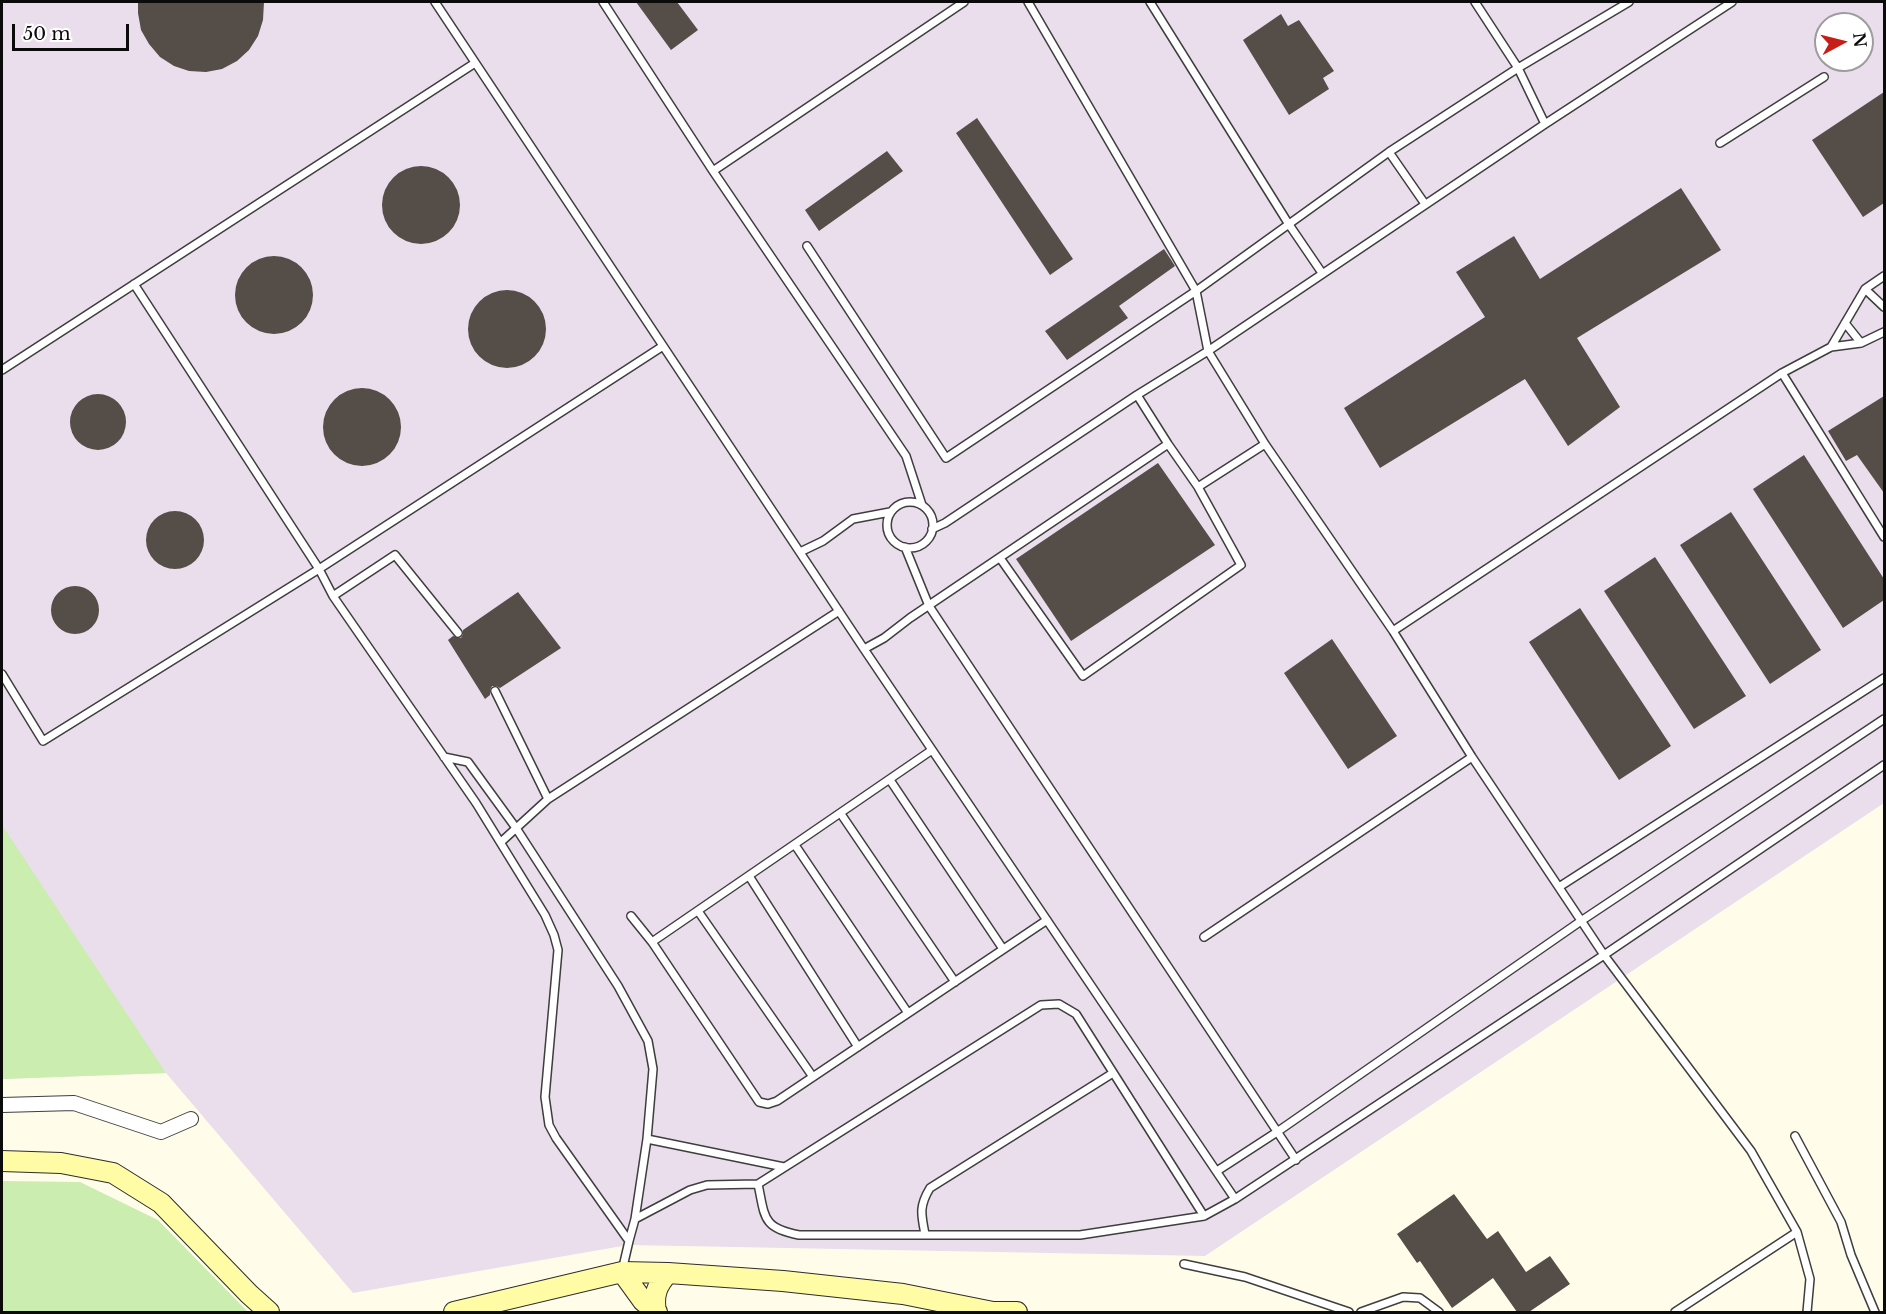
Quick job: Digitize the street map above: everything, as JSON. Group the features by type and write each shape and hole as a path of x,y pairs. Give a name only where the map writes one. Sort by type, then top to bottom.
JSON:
{"main road":[{"path":"2,1161 61,1163 113,1173 161,1203 269,1312"},
{"path":"622,1272 643,1301 657,1312"},
{"path":"454,1312 622,1272 773,1280 903,1294 993,1312"},
{"path":"657,1312 655,1293 659,1283 668,1273"},
{"path":"984,1312 1017,1312"}],"street":[{"path":"2,1104 74,1103 161,1132 191,1119"}],"lane":[{"path":"435,2 864,649 1235,1199"},
{"path":"603,2 906,456 922,506"},
{"path":"714,171 964,2"},
{"path":"1028,2 1196,291 1208,351 1265,444 1393,631 1472,757 1604,956 1751,1150 1797,1232 1810,1279 1807,1312"},
{"path":"1150,2 1288,223 1322,273"},
{"path":"1475,2 1518,68 1545,124"},
{"path":"807,246 946,458 1196,291 1389,152 1518,68 1629,2"},
{"path":"932,529 945,523 1137,395 1208,351 1545,124 1732,2"},
{"path":"2,370 475,63"},
{"path":"1720,143 1824,78"},
{"path":"1389,152 1425,204"},
{"path":"1831,347 1864,289 1884,276"},
{"path":"134,284 320,568 333,596 501,842 545,915 554,934 558,950 545,1097 549,1125 629,1241"},
{"path":"1864,289 1884,307"},
{"path":"1845,323 1861,343"},
{"path":"1393,631 1782,372 1831,347 1861,343 1884,332"},
{"path":"2,674 43,741 320,568 663,346"},
{"path":"1782,372 1884,537"},
{"path":"1000,558 1083,676 1241,565 1198,487 1137,395"},
{"path":"864,649 884,638 910,618 1168,444"},
{"path":"1198,487 1265,444"},
{"path":"905,502 914,502 922,506 932,520 929,537 922,544 914,547 897,544 887,529 890,512 905,502"},
{"path":"800,552 823,541 853,519 890,512"},
{"path":"905,547 929,606 1296,1160"},
{"path":"333,596 395,555 458,633"},
{"path":"501,842 548,800 839,611"},
{"path":"1558,887 1884,678"},
{"path":"495,691 548,800"},
{"path":"1216,1171 1277,1132 1581,921 1884,719"},
{"path":"652,942 933,750"},
{"path":"444,757 468,762 516,828 618,986 648,1041 653,1069 647,1139 635,1219 622,1272"},
{"path":"1204,937 1472,757"},
{"path":"758,1184 764,1216 772,1227 781,1232 799,1234 1080,1235 1204,1216 1296,1160 1604,956 1884,765"},
{"path":"890,780 1003,949"},
{"path":"840,814 955,982"},
{"path":"795,845 908,1013"},
{"path":"749,876 858,1047"},
{"path":"698,911 813,1077"},
{"path":"631,916 652,942 759,1102 768,1104 777,1101 1047,920"},
{"path":"635,1219 690,1190 707,1185 758,1184 1041,1005 1059,1004 1076,1014 1204,1216"},
{"path":"926,1234 921,1211 922,1201 930,1188 1113,1074"},
{"path":"1795,1136 1842,1222 1851,1255 1875,1312"},
{"path":"647,1139 784,1167"},
{"path":"1675,1312 1797,1232"},
{"path":"1184,1264 1245,1277 1349,1312"},
{"path":"1361,1312 1403,1298 1420,1298 1439,1312"}],"shaded area":[{"path":"2,2 1884,2 1884,803 1205,1256 628,1245 353,1293 166,1073 2,1079"}],"green space":[{"path":"2,825 166,1073 2,1079"},
{"path":"2,1181 80,1182 158,1220 248,1312 2,1312"}],"building":[{"path":"138,2 264,2 263,20 258,36 249,50 237,61 222,69 206,72 189,71 174,66 160,57 149,44 141,30"},
{"path":"636,2 677,2 698,30 671,50"},
{"path":"1281,14 1288,26 1299,20 1334,71 1323,78 1329,89 1289,115 1243,40"},
{"path":"1884,92 1884,203 1863,217 1812,140"},
{"path":"977,118 1073,259 1050,275 956,133"},
{"path":"887,151 903,171 819,231 805,210"},
{"path":"421,166 436,169 448,178 457,190 460,205 457,220 448,232 436,241 421,244 406,241 394,232 385,220 382,205 385,190 394,178 406,169"},
{"path":"1681,188 1721,250 1577,338 1620,407 1568,446 1525,379 1380,468 1344,408 1485,317 1456,272 1514,236 1540,279"},
{"path":"1164,249 1175,266 1119,306 1128,318 1067,360 1045,331"},
{"path":"274,256 289,259 301,268 310,280 313,295 310,310 301,322 289,331 274,334 259,331 247,322 238,310 235,295 238,280 247,268 259,259"},
{"path":"507,290 522,293 534,302 543,314 546,329 543,344 534,356 522,365 507,368 492,365 480,356 471,344 468,329 471,314 480,302 492,293"},
{"path":"362,388 377,391 394,405 401,427 398,442 384,459 362,466 347,463 330,449 323,427 326,412 340,395"},
{"path":"93,394 103,394 118,402 124,411 126,422 124,433 118,442 103,450 93,450 82,445 75,438 70,427 70,417 75,406 82,399"},
{"path":"1884,396 1884,493 1857,455 1846,461 1828,431"},
{"path":"1804,455 1884,579 1884,600 1843,628 1753,489"},
{"path":"1158,463 1215,545 1071,641 1016,559"},
{"path":"169,511 181,511 196,519 204,534 204,546 196,561 181,569 169,569 154,561 146,546 146,534 154,519"},
{"path":"1731,512 1821,650 1770,684 1680,545"},
{"path":"1655,557 1746,696 1694,729 1604,591"},
{"path":"75,586 92,593 99,610 92,627 75,634 58,627 51,610 58,593"},
{"path":"518,592 561,648 500,688 492,686 490,695 485,699 448,640 453,636 461,638 463,630"},
{"path":"1580,608 1671,746 1619,780 1529,642"},
{"path":"1332,639 1397,736 1348,769 1284,673"},
{"path":"1454,1194 1487,1239 1498,1231 1526,1272 1550,1256 1570,1284 1529,1312 1517,1312 1493,1278 1452,1308 1420,1261 1417,1263 1397,1234"}]}
